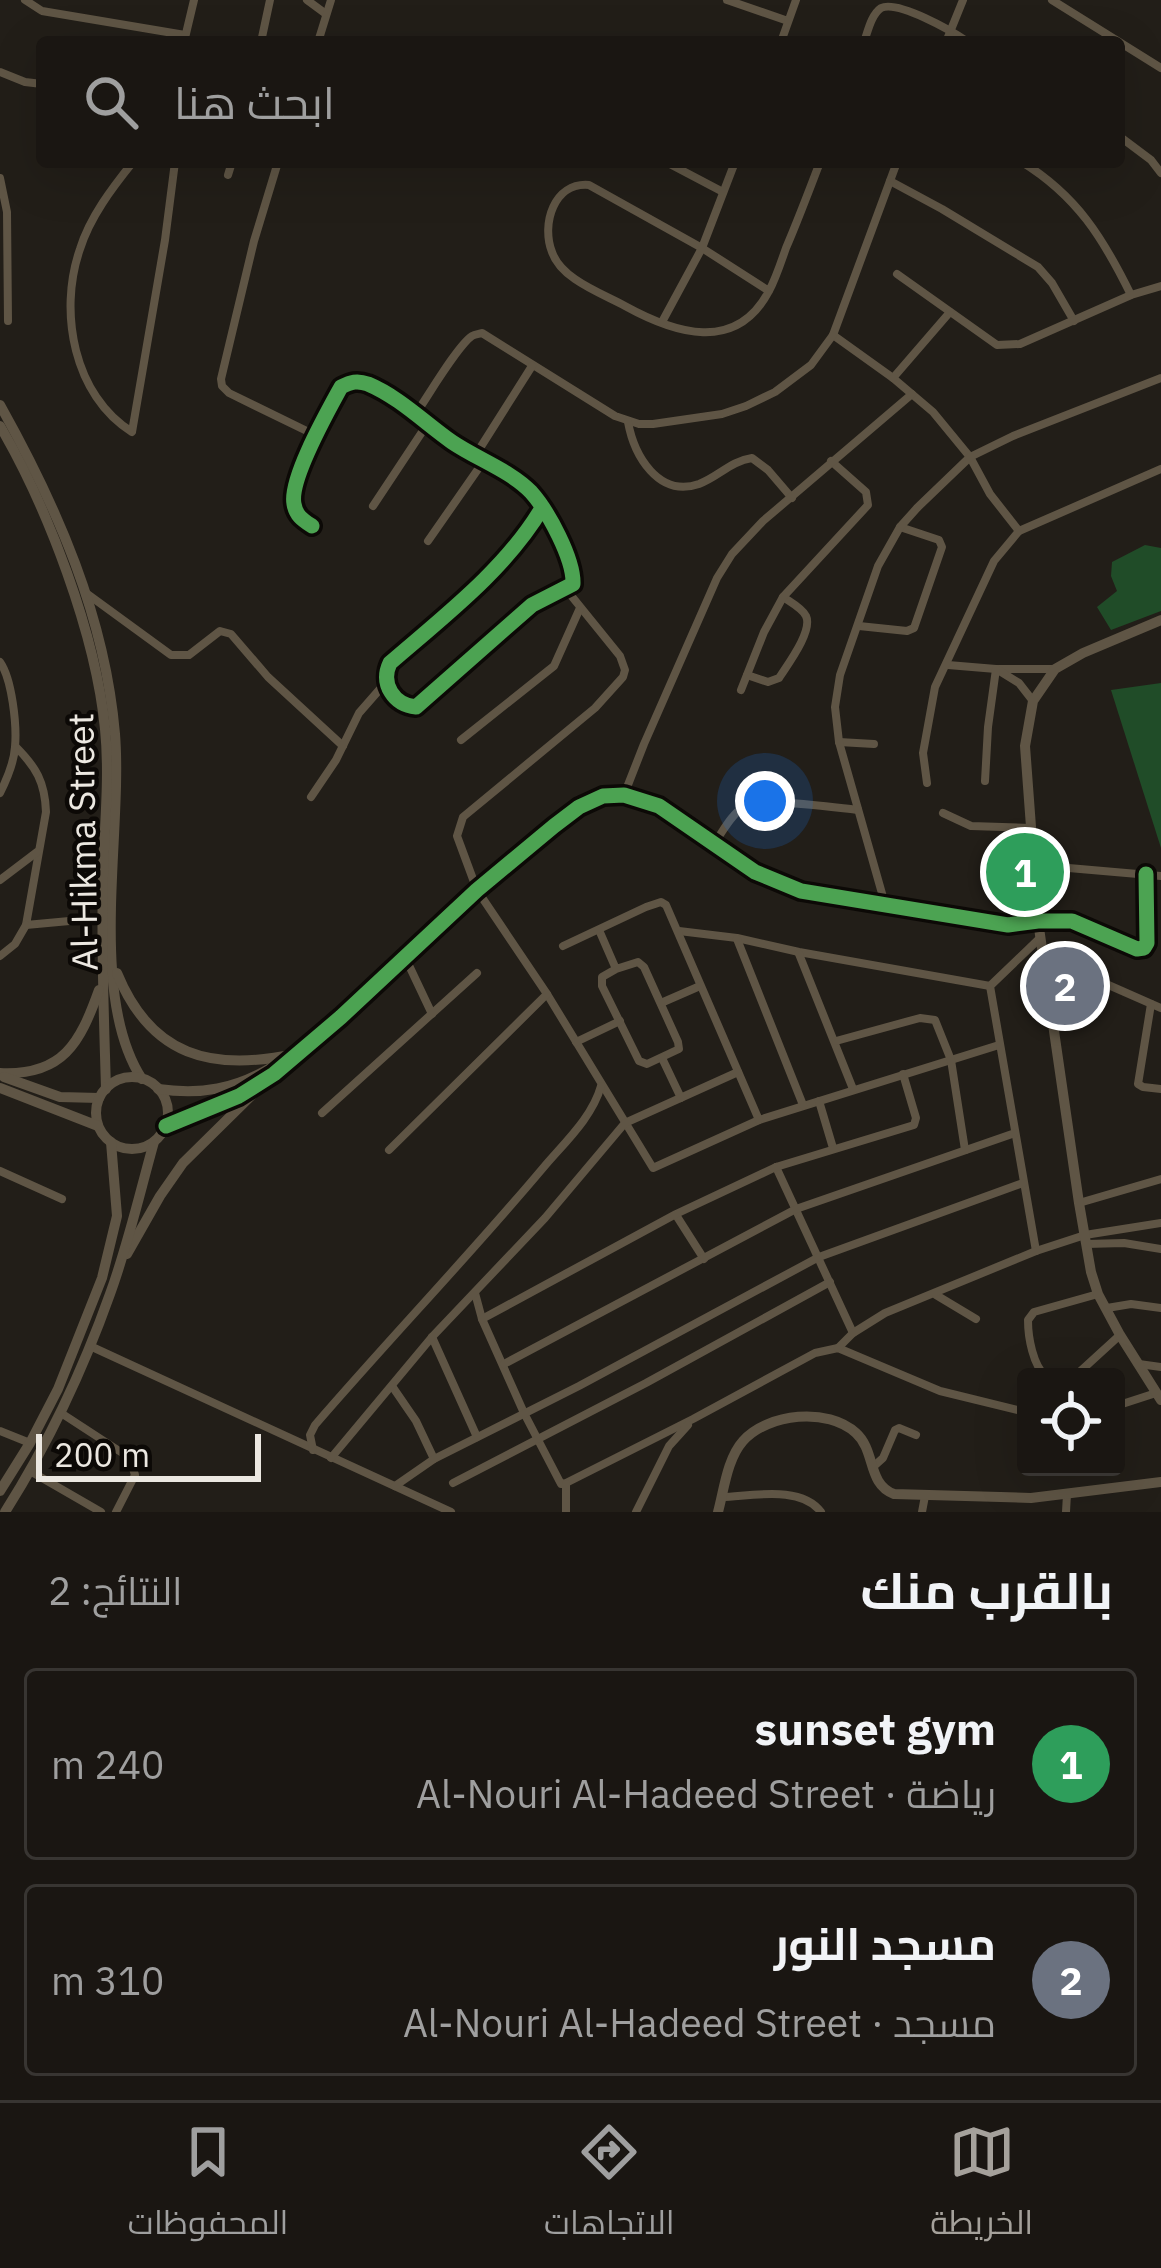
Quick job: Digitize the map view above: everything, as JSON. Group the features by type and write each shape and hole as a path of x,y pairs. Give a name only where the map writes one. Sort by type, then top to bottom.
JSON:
{"street":[{"path":"26,0 42,11 170,36"},
{"path":"186,36 194,0"},
{"path":"262,36 270,0"},
{"path":"307,0 326,14"},
{"path":"320,36 331,0"},
{"path":"727,0 788,22"},
{"path":"783,36 796,0"},
{"path":"949,36 963,0"},
{"path":"1052,0 1110,36"},
{"path":"867,36 878,10 891,5 959,36"},
{"path":"1125,46 1161,68"},
{"path":"0,72 36,83"},
{"path":"1125,140 1161,172"},
{"path":"128,168 80,247 72,318 91,392 111,417 132,432 174,168"},
{"path":"228,176 230,168"},
{"path":"276,168 221,379 230,393 316,434"},
{"path":"677,168 723,192"},
{"path":"662,322 702,248 733,168"},
{"path":"770,291 589,185 570,188 552,208 549,244 561,267 598,292 662,322 688,332 708,333 743,320 770,291 818,168"},
{"path":"416,415 456,355 474,334 482,333 628,422 672,422 722,414 775,392 812,365 833,335 895,168"},
{"path":"1032,168 1049,179 1097,232 1131,295"},
{"path":"0,178 7,212 8,321"},
{"path":"890,181 1038,267 1074,321"},
{"path":"897,274 1004,346 1020,344 1161,286"},
{"path":"892,378 950,312"},
{"path":"833,335 912,394 947,427 1019,531"},
{"path":"428,542 532,366"},
{"path":"886,905 839,742 836,691 878,566 901,527 970,458 1013,436 1161,378"},
{"path":"312,526 300,518 294,498 316,434 341,387 352,382 367,384 416,415 526,488 542,508 572,567 573,582 532,605 416,706 399,703 387,681 390,663 486,575 542,508"},
{"path":"624,795 725,564 763,521 912,394"},
{"name":"Al-Hikma Street","path":"0,406 54,512 102,652 115,737 112,962 122,1036 142,1079"},
{"path":"628,422 638,457 664,482 698,484 752,458 792,498"},
{"path":"373,506 428,424"},
{"name":"Al-Hikma Street","path":"0,426 65,572 98,682 106,751 103,1094"},
{"path":"741,689 783,597 868,506 866,492 831,461"},
{"path":"927,783 923,753 935,688 987,574 1006,544 1019,531 1161,469"},
{"path":"859,626 914,628 942,547 939,539 901,527"},
{"path":"565,588 620,656 625,673 595,708 473,808 459,822 457,836 477,890 653,1168 759,1120 999,1045"},
{"path":"85,592 171,655 189,655 220,631 231,634 268,677 343,746"},
{"path":"747,675 768,682 779,678 806,632 804,612 783,597"},
{"path":"461,740 554,666 580,608"},
{"path":"948,665 1055,669 1161,620"},
{"path":"0,662 8,675 16,747 0,793"},
{"path":"996,669 1019,683 1034,701"},
{"path":"985,781 996,669"},
{"path":"1055,669 1034,701 1025,746 1037,916 1078,1203 1098,1294 1159,1397 1125,1404"},
{"path":"311,796 364,704 387,681"},
{"path":"839,742 874,744"},
{"path":"0,956 15,944 26,925 46,812 36,766 16,747"},
{"path":"117,1273 183,1163 477,890 579,807 603,796 624,795 659,806 755,872 801,891 1002,924 1040,937"},
{"path":"713,845 743,806 751,803 858,810"},
{"path":"943,813 971,826 1031,828"},
{"path":"0,880 39,851"},
{"path":"1034,866 1161,875"},
{"path":"1002,924 1006,918 1037,916 1072,921 1144,948 1146,874"},
{"path":"563,946 662,902 670,910 759,1120"},
{"path":"26,925 102,918"},
{"path":"599,930 616,969"},
{"path":"679,932 737,938 990,986"},
{"path":"990,986 1040,937"},
{"path":"737,938 803,1105"},
{"path":"799,952 853,1089"},
{"path":"405,957 432,1014"},
{"path":"112,962 139,1016 172,1045 200,1058 224,1061 259,1061 300,1051"},
{"path":"632,962 642,964 661,1003 680,1047 647,1064 638,1061 601,983 603,976 632,962"},
{"path":"1045,962 1156,1006 1138,1081 1143,1087 1161,1089"},
{"path":"322,1113 478,973"},
{"path":"0,1074 38,1071 65,1054 86,1023 102,981"},
{"path":"661,1003 700,986"},
{"path":"990,986 1036,1251"},
{"path":"388,1150 547,994"},
{"path":"836,1041 927,1018 935,1020 951,1060 965,1150"},
{"path":"576,1042 620,1022"},
{"path":"98,1126 96,1113 103,1094 122,1079 142,1079 158,1089 231,1088 300,1051"},
{"path":"662,1058 681,1098"},
{"path":"331,1458 432,1337 545,1218 625,1123 738,1072"},
{"path":"0,1074 60,1097 103,1094"},
{"path":"5,1512 60,1412 89,1346 117,1273 154,1142 166,1126 239,1096 274,1074"},
{"path":"482,1319 676,1214 776,1168 916,1123 903,1074"},
{"path":"313,1450 310,1435 315,1425 512,1205 593,1108 602,1084"},
{"path":"0,1088 98,1126 111,1142 129,1149 154,1142"},
{"path":"158,1089 167,1106 166,1126"},
{"path":"819,1100 832,1148"},
{"path":"504,1365 796,1209 1015,1133"},
{"path":"0,1491 30,1443 72,1356 108,1257 117,1216 111,1142"},
{"path":"776,1168 853,1333"},
{"path":"0,1171 62,1199"},
{"path":"1078,1203 1161,1179"},
{"path":"395,1486 434,1459 819,1257 1023,1183"},
{"path":"676,1214 704,1258"},
{"path":"838,1348 885,1313 1036,1251 1161,1223"},
{"path":"1085,1239 1161,1249"},
{"path":"453,1483 830,1282"},
{"path":"475,1293 524,1413 557,1481 566,1483 815,1352 838,1348 940,1390 1017,1410"},
{"path":"935,1294 976,1319"},
{"path":"1039,1368 1028,1320 1034,1312 1098,1294"},
{"path":"1107,1308 1131,1304 1161,1308"},
{"path":"1084,1368 1120,1335"},
{"path":"432,1337 477,1437"},
{"path":"89,1346 395,1486 432,1509 451,1512"},
{"path":"1138,1364 1161,1367"},
{"path":"392,1386 434,1459"},
{"path":"60,1412 130,1458 135,1475 116,1512"},
{"path":"718,1512 743,1441 778,1420 808,1418 850,1428 865,1442 880,1486 889,1493 1030,1498 1161,1482"},
{"path":"636,1512 669,1446 693,1420"},
{"path":"873,1467 883,1458 895,1430 916,1436"},
{"path":"0,1431 30,1443"},
{"path":"30,1471 101,1512"},
{"path":"566,1483 566,1512"},
{"path":"1066,1512 1067,1494"},
{"path":"722,1497 796,1496 814,1503 820,1512"},
{"path":"922,1512 925,1496"}],"green space":[{"path":"1145,545 1161,548 1161,611 1111,630 1097,607 1117,591 1112,562"},
{"path":"1161,683 1161,848 1111,690"}],"cycle path":[{"path":"312,526 295,508 297,479 341,387 357,382 390,396 452,442 514,478 531,492 545,511 552,523 565,549 573,584 532,605 416,707 391,692 390,663 492,572 542,508"},
{"path":"166,1126 239,1096 274,1074 477,890 579,807 603,796 624,795 659,806 755,872 801,891 1008,925 1072,921 1137,949 1147,943 1146,874"}],"place":[{"name":"sunset gym","path":"1025,872"},
{"name":"مسجد النور","path":"1065,986"}]}
